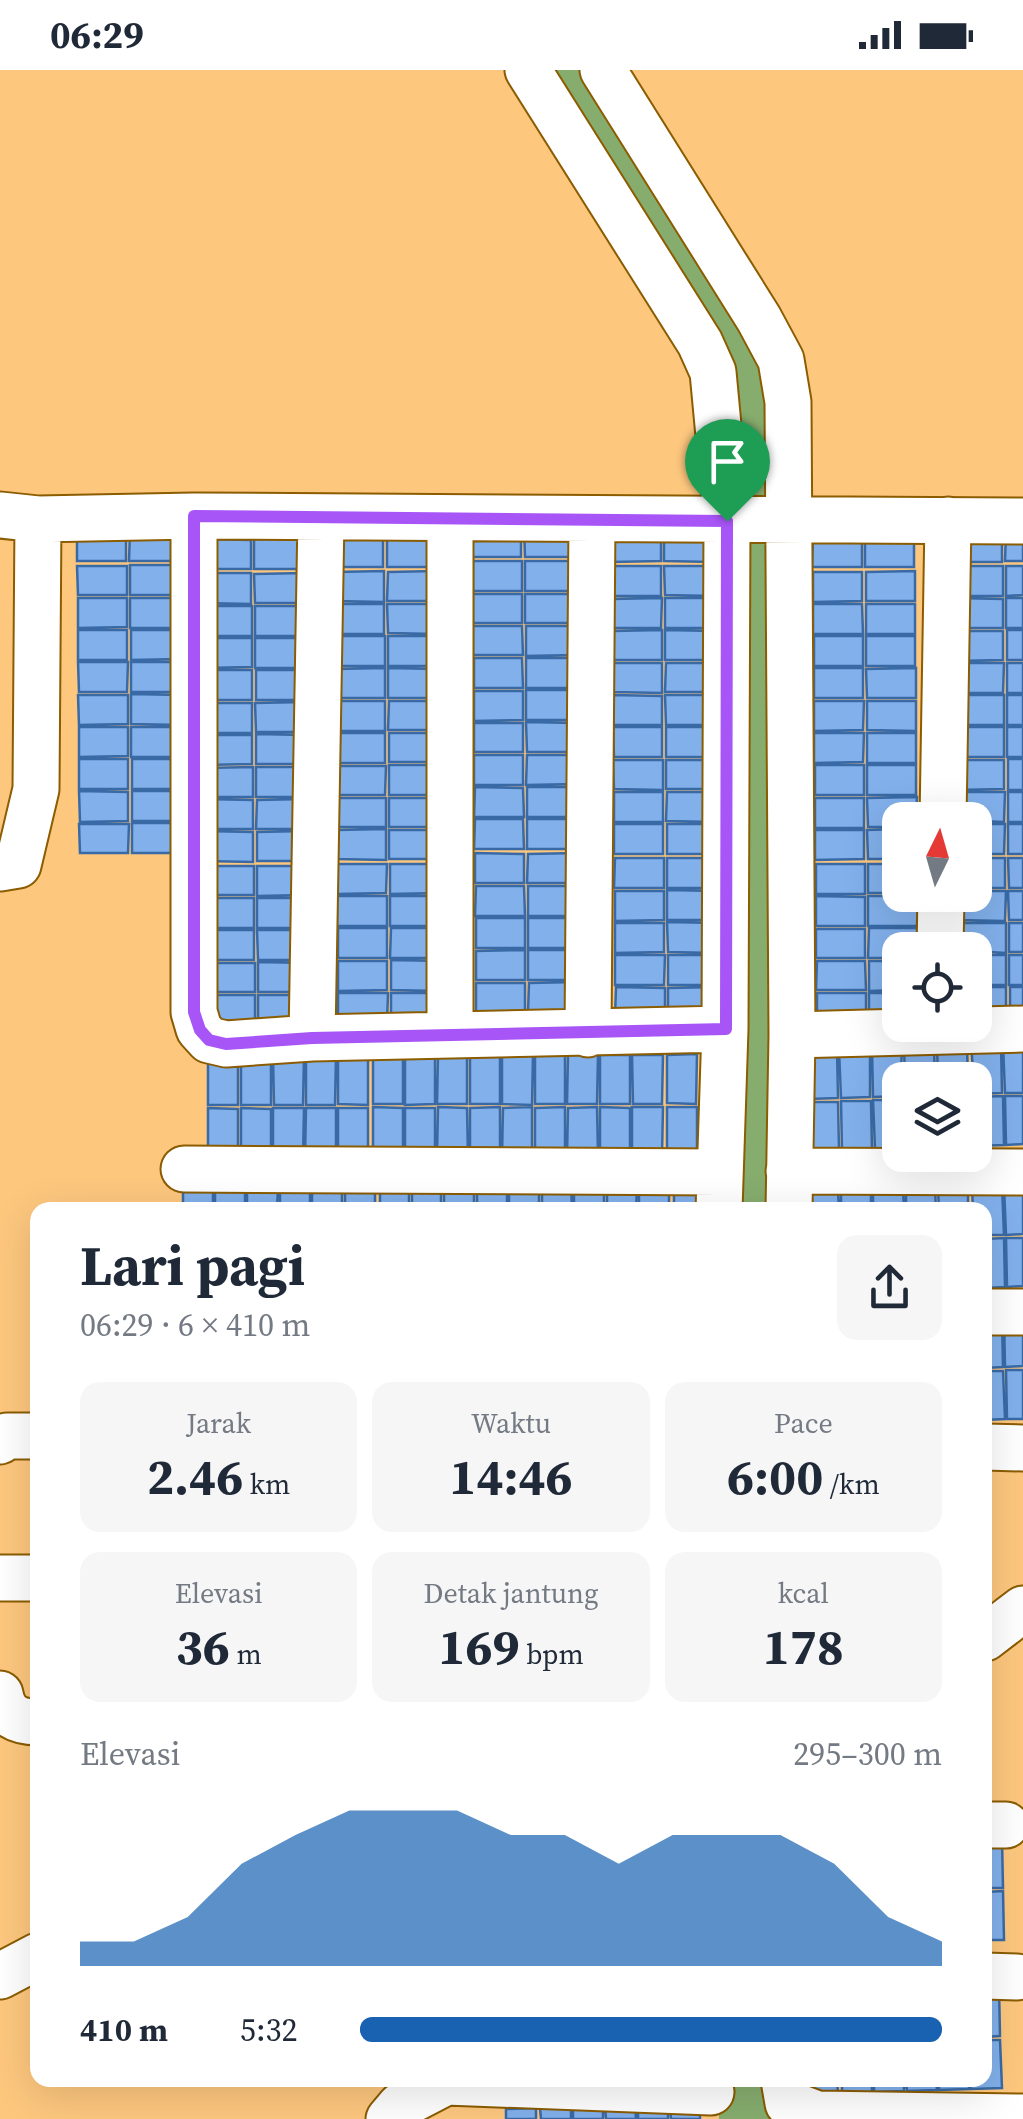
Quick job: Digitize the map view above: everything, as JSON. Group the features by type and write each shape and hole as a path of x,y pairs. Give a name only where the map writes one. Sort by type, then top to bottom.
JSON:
{"street":[{"path":"184,1170 719,1191 726,1029 727,521 716,391 708,359 528,70"},
{"path":"603,70 759,319 781,360 788,402 792,1035 789,1191 1023,1172"},
{"path":"194,516 194,1012 200,1030 209,1040 226,1044 312,1038 726,1029"},
{"path":"312,1038 320,516"},
{"path":"0,868 18,865 19,517 1023,521"},
{"path":"450,520 450,1034"},
{"path":"588,1034 592,520"},
{"path":"942,802 948,520"},
{"path":"992,1029 1023,1029"},
{"path":"792,1035 882,1031"},
{"path":"992,1312 1023,1312"},
{"path":"0,1441 8,1436 30,1436"},
{"path":"992,1447 1023,1448"},
{"path":"0,1578 30,1578"},
{"path":"992,1632 1023,1608"},
{"path":"0,1694 3,1708 12,1718 30,1721"},
{"path":"0,1976 30,1960"},
{"path":"389,2119 400,2106 435,2087"},
{"path":"545,2087 711,2097"},
{"path":"785,2087 788,2103 817,2114 1023,2117"}],"building":[{"path":"472,527 521,527 521,557 472,557"},
{"path":"524,527 574,527 574,557 525,557"},
{"path":"77,531 126,531 126,561 77,561"},
{"path":"130,531 179,531 179,561 129,561"},
{"path":"611,532 661,532 661,561 612,562"},
{"path":"664,532 713,532 713,562 664,561"},
{"path":"953,532 1002,532 1002,562 953,562"},
{"path":"1006,532 1023,532 1023,561 1005,561"},
{"path":"334,537 383,538 383,567 334,567"},
{"path":"387,537 436,537 436,567 387,567"},
{"path":"865,537 914,537 914,567 865,567"},
{"path":"813,538 862,538 862,567 812,567"},
{"path":"201,539 251,540 251,569 202,569"},
{"path":"254,539 303,539 303,569 254,569"},
{"path":"473,561 522,561 522,591 473,591"},
{"path":"525,561 574,561 574,591 525,591"},
{"path":"130,565 179,565 179,595 130,595"},
{"path":"77,566 127,566 127,595 78,595"},
{"path":"612,566 661,566 661,596 612,596"},
{"path":"664,566 714,566 714,596 665,595"},
{"path":"953,566 1003,566 1003,596 953,596"},
{"path":"1006,566 1023,566 1023,595 1006,596"},
{"path":"384,571 384,602 335,601 335,572"},
{"path":"436,571 437,601 387,601 388,572"},
{"path":"915,571 915,601 866,601 866,572"},
{"path":"813,572 862,572 862,601 813,602"},
{"path":"202,573 251,573 251,604 202,603"},
{"path":"304,573 304,603 255,603 254,574"},
{"path":"473,594 522,594 522,623 473,623"},
{"path":"525,594 575,594 575,623 525,623"},
{"path":"78,598 127,598 127,627 78,628"},
{"path":"130,598 179,598 180,628 130,628"},
{"path":"662,598 661,628 612,628 612,599"},
{"path":"665,598 714,598 714,628 665,628"},
{"path":"954,598 1003,599 1003,628 954,628"},
{"path":"1006,598 1023,598 1023,628 1006,628"},
{"path":"335,604 384,604 384,634 335,634"},
{"path":"387,604 437,604 436,634 388,633"},
{"path":"813,604 862,604 863,634 813,634"},
{"path":"866,604 915,604 915,634 866,634"},
{"path":"202,606 252,606 252,636 202,636"},
{"path":"255,606 304,606 304,636 255,636"},
{"path":"473,626 522,626 523,655 473,655"},
{"path":"526,626 575,626 575,655 526,656"},
{"path":"78,630 127,630 127,660 78,660"},
{"path":"131,630 180,630 180,659 131,660"},
{"path":"662,630 662,660 612,660 613,631"},
{"path":"665,630 714,631 715,660 665,660"},
{"path":"1007,630 1023,630 1023,660 1007,660"},
{"path":"954,631 1003,631 1003,660 954,661"},
{"path":"335,636 385,636 385,666 336,666"},
{"path":"388,636 437,636 437,666 388,666"},
{"path":"814,636 863,636 863,666 814,666"},
{"path":"866,636 915,636 915,666 866,666"},
{"path":"203,638 252,638 252,667 202,668"},
{"path":"255,638 304,638 305,668 255,668"},
{"path":"474,658 522,658 523,688 474,688"},
{"path":"526,658 575,658 575,688 526,688"},
{"path":"78,662 128,662 127,692 79,692"},
{"path":"131,662 180,662 180,692 131,692"},
{"path":"613,663 662,663 662,693 613,692"},
{"path":"666,663 714,663 715,692 665,692"},
{"path":"954,663 1004,663 1003,693 955,693"},
{"path":"1007,663 1023,663 1023,693 1007,693"},
{"path":"385,668 385,698 335,698 336,669"},
{"path":"388,668 437,669 438,698 388,698"},
{"path":"814,668 863,668 863,698 814,698"},
{"path":"916,668 916,698 867,698 866,669"},
{"path":"203,670 252,670 252,700 203,700"},
{"path":"256,670 305,670 304,700 256,700"},
{"path":"526,690 575,690 575,720 526,720"},
{"path":"474,691 523,691 523,720 474,721"},
{"path":"131,694 180,695 180,725 131,724"},
{"path":"78,695 128,695 128,724 79,725"},
{"path":"613,695 662,696 662,725 613,725"},
{"path":"665,695 715,695 715,725 666,725"},
{"path":"954,695 1004,695 1004,725 954,725"},
{"path":"1007,695 1023,695 1023,725 1007,725"},
{"path":"336,701 385,701 385,731 336,731"},
{"path":"389,701 437,701 438,730 388,730"},
{"path":"814,701 864,701 863,730 814,731"},
{"path":"867,701 916,701 916,731 867,730"},
{"path":"305,702 305,732 256,732 255,703"},
{"path":"203,703 252,703 252,733 203,733"},
{"path":"526,722 575,723 575,752 527,752"},
{"path":"474,723 523,723 523,752 474,752"},
{"path":"79,727 128,727 128,756 79,757"},
{"path":"131,727 180,727 181,757 131,757"},
{"path":"613,727 662,727 662,757 614,757"},
{"path":"666,727 715,727 715,757 666,757"},
{"path":"955,727 1004,727 1004,757 954,757"},
{"path":"1007,727 1023,727 1023,757 1007,757"},
{"path":"336,733 385,733 385,763 336,763"},
{"path":"389,733 437,733 438,762 389,762"},
{"path":"814,733 864,733 863,762 814,763"},
{"path":"867,733 916,733 916,763 867,763"},
{"path":"256,734 305,735 305,764 256,764"},
{"path":"203,735 252,735 252,764 204,765"},
{"path":"474,755 523,755 523,785 474,785"},
{"path":"527,755 576,755 576,784 526,785"},
{"path":"79,759 128,759 128,789 79,789"},
{"path":"132,759 180,759 181,789 132,789"},
{"path":"1008,759 1023,759 1023,790 1008,790"},
{"path":"613,760 663,760 663,790 614,789"},
{"path":"666,760 715,760 715,789 666,789"},
{"path":"955,760 1004,760 1004,789 955,790"},
{"path":"389,765 438,765 438,795 389,795"},
{"path":"815,765 864,765 864,795 815,795"},
{"path":"867,765 916,765 916,795 867,795"},
{"path":"336,766 386,766 385,795 337,795"},
{"path":"253,767 253,797 203,797 204,768"},
{"path":"256,767 305,767 305,797 256,797"},
{"path":"475,787 523,788 524,817 474,817"},
{"path":"527,787 576,787 576,817 527,817"},
{"path":"79,791 128,792 128,821 80,822"},
{"path":"132,791 181,791 181,821 132,821"},
{"path":"614,792 663,792 663,822 614,822"},
{"path":"667,792 715,792 716,822 666,821"},
{"path":"955,792 1005,792 1004,822 992,822 992,802 955,802"},
{"path":"1008,792 1023,792 1023,822 1008,822"},
{"path":"917,797 917,802 882,802 882,827 868,827 867,798"},
{"path":"336,798 386,798 386,827 337,827"},
{"path":"389,798 438,798 438,827 389,827"},
{"path":"815,798 864,798 864,828 815,828"},
{"path":"204,799 253,800 253,829 204,829"},
{"path":"305,799 306,829 256,829 257,800"},
{"path":"475,819 523,819 524,849 474,849"},
{"path":"527,819 576,819 576,849 527,849"},
{"path":"132,823 181,823 181,853 132,853"},
{"path":"79,824 129,824 128,853 80,853"},
{"path":"614,824 663,824 663,854 614,854"},
{"path":"667,824 715,824 716,854 667,854"},
{"path":"992,824 1005,824 1004,854 992,854"},
{"path":"1008,824 1023,824 1023,854 1008,854"},
{"path":"386,829 386,860 337,859 337,830"},
{"path":"389,830 438,830 439,859 389,859"},
{"path":"815,830 864,830 864,859 815,860"},
{"path":"867,830 882,830 882,859 868,859"},
{"path":"204,831 253,832 253,862 204,861"},
{"path":"305,831 306,861 257,861 257,832"},
{"path":"475,853 524,854 524,883 475,883"},
{"path":"577,853 577,883 527,883 528,854"},
{"path":"615,858 664,858 664,888 614,888"},
{"path":"667,858 716,858 716,888 667,888"},
{"path":"992,858 1005,858 1005,888 992,888"},
{"path":"1008,858 1023,858 1023,888 1009,888"},
{"path":"337,864 387,864 386,893 337,894"},
{"path":"390,864 439,864 439,893 390,894"},
{"path":"816,864 865,864 865,894 816,894"},
{"path":"868,864 882,864 882,893 868,893"},
{"path":"205,866 254,866 254,895 204,895"},
{"path":"257,866 306,866 306,895 257,896"},
{"path":"476,886 524,886 525,916 475,916"},
{"path":"528,886 577,886 577,916 528,916"},
{"path":"667,890 716,891 716,920 667,920"},
{"path":"615,891 664,891 664,920 615,921"},
{"path":"992,891 1006,891 1005,921 956,920 956,912 992,912"},
{"path":"1008,891 1023,891 1023,920 1009,920"},
{"path":"337,896 387,896 387,926 337,926"},
{"path":"390,896 439,896 439,926 390,926"},
{"path":"816,896 865,897 865,926 816,926"},
{"path":"868,896 882,896 882,912 917,912 917,926 868,926"},
{"path":"205,898 254,898 254,928 205,928"},
{"path":"257,898 306,898 306,928 257,928"},
{"path":"476,918 525,918 525,948 476,948"},
{"path":"528,918 577,918 577,948 528,948"},
{"path":"667,922 717,923 716,953 668,952"},
{"path":"615,923 664,923 664,952 615,953"},
{"path":"956,923 1006,923 1006,953 992,952 992,932 956,932"},
{"path":"1009,923 1023,923 1023,952 1009,952"},
{"path":"338,928 387,928 387,958 338,958"},
{"path":"391,928 439,928 440,958 390,958"},
{"path":"869,928 918,928 918,932 882,932 882,958 868,958"},
{"path":"816,929 865,929 865,958 816,958"},
{"path":"205,930 254,930 254,960 205,960"},
{"path":"257,930 307,930 307,960 258,960"},
{"path":"525,950 525,980 476,980 476,951"},
{"path":"528,950 578,950 578,980 528,980"},
{"path":"615,955 665,955 664,985 615,985"},
{"path":"668,955 717,955 717,985 668,985"},
{"path":"992,955 1006,955 1006,985 992,985"},
{"path":"1009,955 1023,955 1023,985 1009,985"},
{"path":"391,960 440,961 440,991 391,990"},
{"path":"338,961 387,961 387,990 338,991"},
{"path":"817,961 865,961 866,990 816,990"},
{"path":"869,961 882,961 882,991 869,991"},
{"path":"258,962 307,963 307,992 258,992"},
{"path":"205,963 255,963 255,992 205,992"},
{"path":"578,982 578,1012 528,1012 529,983"},
{"path":"476,983 525,983 525,1013 476,1013"},
{"path":"616,987 665,988 665,1017 615,1017"},
{"path":"717,987 718,1017 668,1017 668,988"},
{"path":"992,987 1006,987 1006,1017 992,1017"},
{"path":"1010,987 1023,987 1023,1017 1010,1017"},
{"path":"338,993 388,993 387,1023 338,1023"},
{"path":"391,993 440,993 440,1022 391,1023"},
{"path":"817,993 866,993 866,1023 817,1023"},
{"path":"869,993 882,993 882,1023 869,1023"},
{"path":"206,995 255,995 255,1025 205,1025"},
{"path":"258,995 307,995 308,1024 258,1025"},
{"path":"1001,1044 1002,1093 992,1093 992,1062 972,1062 971,1045"},
{"path":"1003,1044 1023,1044 1023,1093 1005,1093"},
{"path":"934,1046 934,1062 904,1062 904,1047"},
{"path":"937,1046 967,1046 967,1062 937,1062"},
{"path":"902,1047 901,1062 882,1062 882,1097 873,1097 872,1048"},
{"path":"870,1048 870,1097 841,1098 839,1049"},
{"path":"837,1049 838,1098 808,1099 807,1050"},
{"path":"697,1054 696,1104 667,1103 667,1055"},
{"path":"373,1055 403,1056 403,1104 373,1104"},
{"path":"405,1055 435,1056 435,1104 405,1105"},
{"path":"438,1055 467,1056 467,1104 437,1104"},
{"path":"470,1055 500,1055 500,1104 470,1104"},
{"path":"502,1055 533,1055 532,1105 502,1104"},
{"path":"535,1055 565,1055 565,1104 535,1104"},
{"path":"568,1055 598,1055 597,1104 567,1104"},
{"path":"600,1055 630,1055 630,1104 600,1104"},
{"path":"632,1055 663,1055 662,1104 633,1104"},
{"path":"208,1056 238,1056 238,1105 208,1105"},
{"path":"241,1056 271,1056 271,1105 241,1105"},
{"path":"273,1056 304,1056 303,1105 274,1105"},
{"path":"306,1056 336,1056 335,1105 306,1105"},
{"path":"338,1056 368,1056 368,1105 338,1104"},
{"path":"992,1096 1003,1096 1004,1145 992,1145"},
{"path":"1005,1096 1023,1096 1023,1144 1006,1145"},
{"path":"873,1100 882,1100 882,1149 875,1149"},
{"path":"841,1101 871,1101 872,1149 842,1150"},
{"path":"808,1102 838,1102 839,1150 810,1151"},
{"path":"373,1107 403,1108 403,1157 373,1157"},
{"path":"438,1107 467,1108 468,1157 437,1156"},
{"path":"500,1107 500,1156 470,1156 470,1108"},
{"path":"532,1107 532,1156 502,1156 503,1108"},
{"path":"565,1107 565,1156 535,1156 535,1108"},
{"path":"597,1107 598,1156 567,1156 568,1108"},
{"path":"600,1107 630,1108 630,1156 600,1156"},
{"path":"632,1107 663,1107 662,1156 632,1156"},
{"path":"667,1107 697,1107 697,1156 667,1156"},
{"path":"208,1108 238,1109 238,1157 208,1157"},
{"path":"241,1108 271,1109 271,1157 241,1157"},
{"path":"273,1108 304,1108 303,1157 273,1157"},
{"path":"306,1108 336,1108 336,1157 305,1157"},
{"path":"338,1108 368,1108 368,1157 338,1157"},
{"path":"405,1108 435,1108 435,1157 405,1157"},
{"path":"674,1185 703,1186 703,1202 674,1202"},
{"path":"409,1186 409,1202 380,1202 380,1187"},
{"path":"412,1186 441,1186 441,1202 412,1202"},
{"path":"474,1186 474,1202 444,1202 444,1187"},
{"path":"477,1186 507,1186 507,1202 477,1202"},
{"path":"509,1186 539,1186 539,1202 509,1202"},
{"path":"542,1186 571,1186 572,1202 542,1202"},
{"path":"574,1186 604,1186 604,1202 574,1202"},
{"path":"607,1186 637,1186 636,1202 607,1202"},
{"path":"639,1186 669,1186 669,1202 639,1202"},
{"path":"1002,1186 1004,1235 992,1235 992,1202 973,1202 972,1187"},
{"path":"1004,1186 1023,1186 1023,1234 1006,1235"},
{"path":"183,1187 213,1187 213,1202 183,1202"},
{"path":"215,1187 245,1187 245,1202 215,1202"},
{"path":"247,1187 278,1187 277,1202 247,1202"},
{"path":"280,1187 310,1187 310,1202 280,1202"},
{"path":"312,1187 342,1187 342,1202 312,1202"},
{"path":"345,1187 375,1187 375,1202 345,1202"},
{"path":"935,1188 936,1202 906,1202 906,1189"},
{"path":"938,1188 968,1188 968,1202 939,1202"},
{"path":"903,1189 904,1202 873,1202 873,1190"},
{"path":"871,1190 871,1202 841,1202 841,1191"},
{"path":"838,1191 839,1202 808,1202 808,1192"},
{"path":"1004,1238 1005,1287 992,1288 992,1239"},
{"path":"1006,1238 1023,1238 1023,1286 1007,1287"},
{"path":"1002,1318 1003,1367 992,1368 992,1319"},
{"path":"1004,1318 1023,1318 1023,1366 1005,1367"},
{"path":"1006,1370 1023,1370 1023,1419 1007,1419"},
{"path":"992,1371 1003,1371 1005,1419 992,1420"},
{"path":"992,1839 1002,1839 1003,1888 992,1888"},
{"path":"1003,1891 1004,1940 992,1940 992,1892"},
{"path":"999,1987 1000,2036 992,2037 992,1988"},
{"path":"992,2040 1000,2040 1002,2088 971,2089 992,2087"},
{"path":"808,2087 838,2087 838,2093 808,2094"},
{"path":"842,2087 872,2087 872,2092 842,2093"},
{"path":"874,2087 904,2087 904,2091 874,2092"},
{"path":"907,2087 937,2090 907,2091"},
{"path":"939,2087 969,2087 969,2089"},
{"path":"668,2104 668,2119 638,2119 638,2105"},
{"path":"670,2104 700,2104 700,2119 671,2119"},
{"path":"635,2105 636,2119 606,2119 605,2106"},
{"path":"603,2106 603,2119 573,2119 573,2107"},
{"path":"571,2107 571,2119 541,2119 540,2108"},
{"path":"536,2108 536,2119 506,2119 506,2109"}],"waterway":[{"path":"562,70 740,354 753,401 753,1202"},
{"path":"749,2087 749,2119"}],"route":[{"path":"194,516 727,521 726,1029 312,1038 226,1044 209,1040 200,1030 194,1012 194,516"}]}
